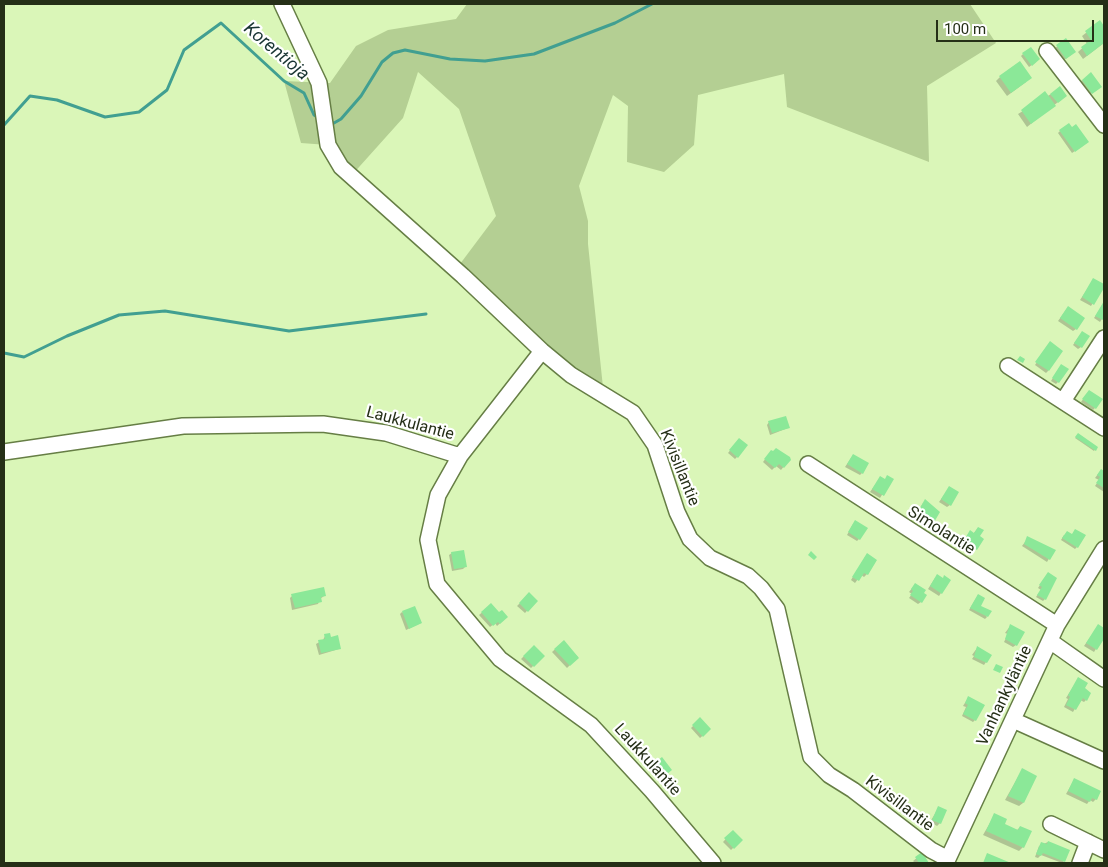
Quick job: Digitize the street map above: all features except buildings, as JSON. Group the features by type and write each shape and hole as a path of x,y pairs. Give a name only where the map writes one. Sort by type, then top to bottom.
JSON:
{"street":[{"name":"Kivisillantie","path":"282,4 319,82 328,144 341,167 463,276 542,351 571,375 633,413 655,445 677,512 690,539 710,558 748,576 761,588 777,609 811,757 828,775 852,790 947,861"},
{"path":"1047,52 1104,125"},
{"path":"1064,401 1104,338"},
{"path":"460,456 542,351"},
{"path":"1008,366 1104,428"},
{"name":"Laukkulantie","path":"4,452 183,426 323,424 386,433 460,456 438,495 428,540 438,584 500,658 591,725 652,791 713,863"},
{"name":"Simolantie","path":"808,464 1058,625"},
{"name":"Vanhankyläntie","path":"947,861 1058,625 1104,549"},
{"path":"1050,641 1104,679"},
{"path":"1013,720 1104,761"},
{"path":"1051,824 1104,850"},
{"path":"1080,863 1088,842"}],"green space":[{"path":"467,4 970,4 996,43 927,86 929,162 787,107 784,74 698,95 694,145 664,172 627,162 628,106 613,95 579,186 588,221 588,244 604,397 460,264 496,216 459,109 418,72 403,118 351,176 328,145 301,143 284,81 330,83 356,46 388,30 456,19"}],"waterway":[{"name":"Korentioja","path":"329,122 334,123 341,119 361,96 382,62 393,53 405,50 450,59 485,61 534,54 615,23 652,4"},
{"name":"Korentioja","path":"4,125 30,96 57,100 105,117 139,112 167,90 184,50 221,23 284,81 304,93 314,115 319,118"},
{"path":"4,353 24,357 67,336 119,315 165,311 289,331 426,314"}]}
